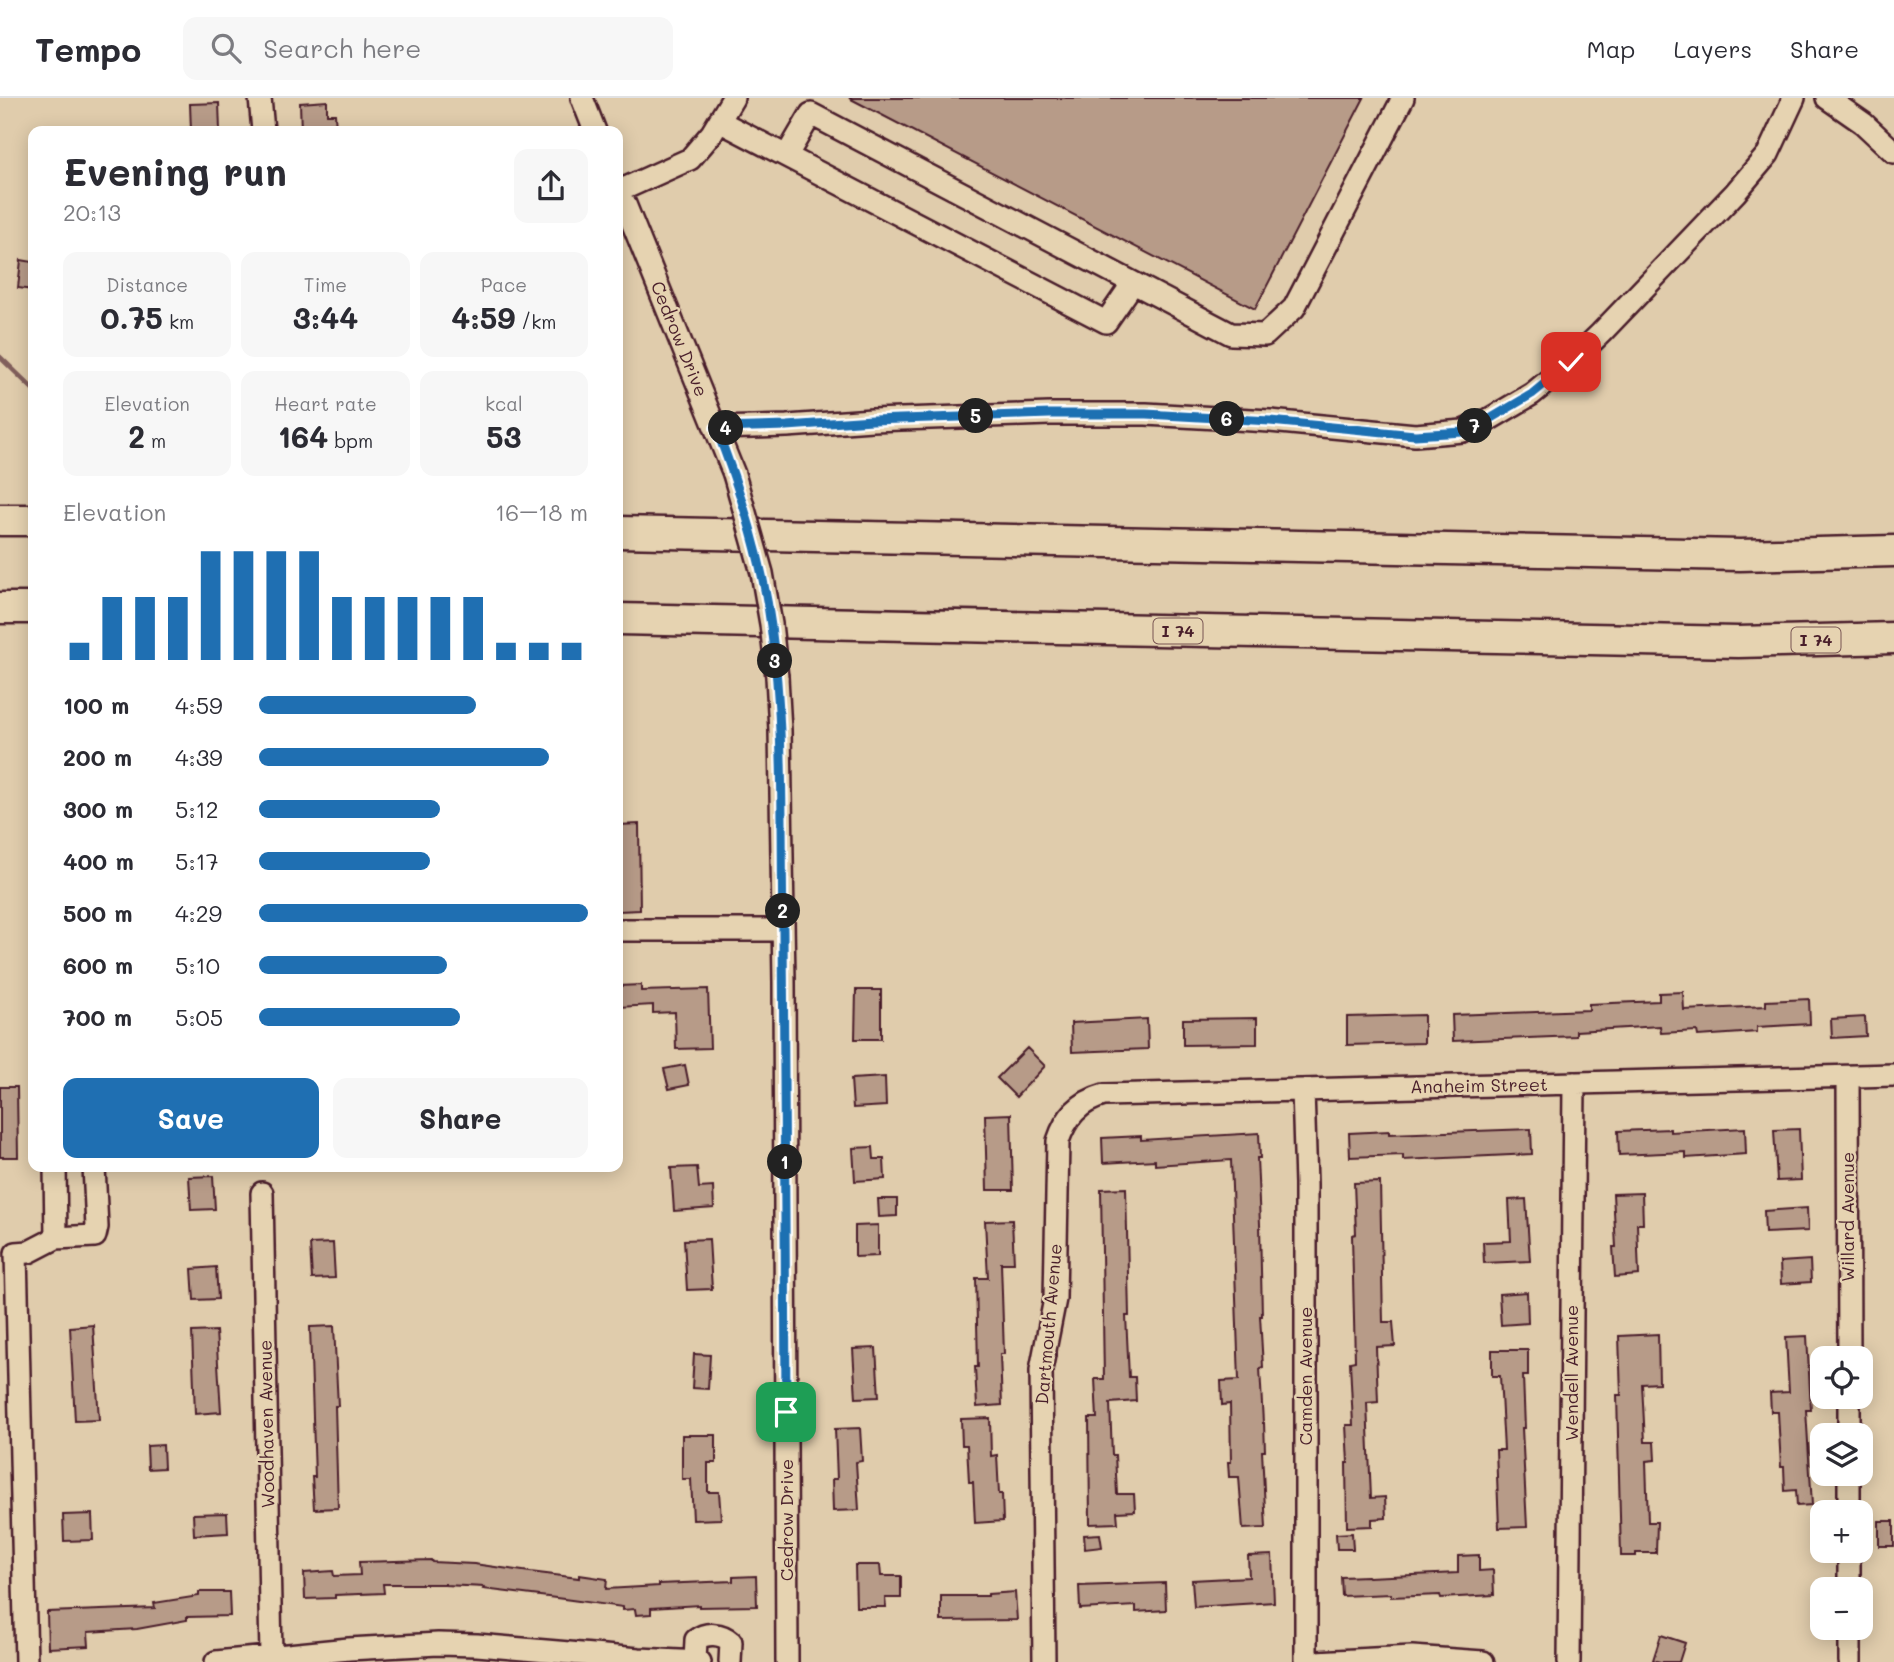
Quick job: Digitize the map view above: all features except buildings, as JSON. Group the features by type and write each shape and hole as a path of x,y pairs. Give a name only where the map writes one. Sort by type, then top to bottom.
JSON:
{"highway":[{"path":"0,520 28,520"},
{"path":"623,532 1726,554 1894,551"},
{"path":"0,608 28,608"},
{"name":"I 74","path":"623,620 1724,641 1894,638"}],"street":[{"path":"260,98 262,126"},
{"path":"582,98 593,126"},
{"path":"623,187 690,159 712,133 733,98"},
{"path":"787,155 810,114 1231,334 1265,335 1294,308 1403,98"},
{"path":"716,428 872,420 1118,414 1270,421 1415,435 1463,432 1532,394 1601,333 1735,193 1768,154 1794,98"},
{"path":"1827,98 1863,123 1894,152"},
{"path":"719,121 1106,322 1133,283"},
{"name":"Cedrow Drive","path":"623,199 734,474 762,573 777,677 783,930 787,1662"},
{"path":"623,930 783,930"},
{"name":"Anaheim Street","path":"1070,1115 1086,1102 1104,1096 1894,1075"},
{"name":"Willard Avenue","path":"1848,1077 1849,1346"},
{"name":"Wendell Avenue","path":"1569,1662 1574,1083"},
{"name":"Camden Avenue","path":"1303,1090 1306,1184 1306,1662"},
{"name":"Dartmouth Avenue","path":"1044,1662 1041,1370 1055,1299 1058,1141 1070,1115"},
{"path":"55,1172 56,1238"},
{"path":"26,1662 16,1254 29,1252 56,1238 95,1236 97,1227 94,1172"},
{"name":"Woodhaven Avenue","path":"262,1193 271,1656"},
{"path":"695,1662 696,1640 712,1634 726,1637 731,1642 730,1662"},
{"path":"1850,1640 1850,1662"},
{"path":"216,1662 360,1648 438,1644 477,1645 526,1655 700,1662"},
{"path":"1316,1662 1412,1657 1483,1662"}],"waterway":[{"path":"0,357 28,384"}],"route":[{"path":"786,1412 784,982 777,677 762,573 734,474 716,428 1050,414 1146,414 1270,421 1415,435 1463,432 1532,394 1571,362"}]}
